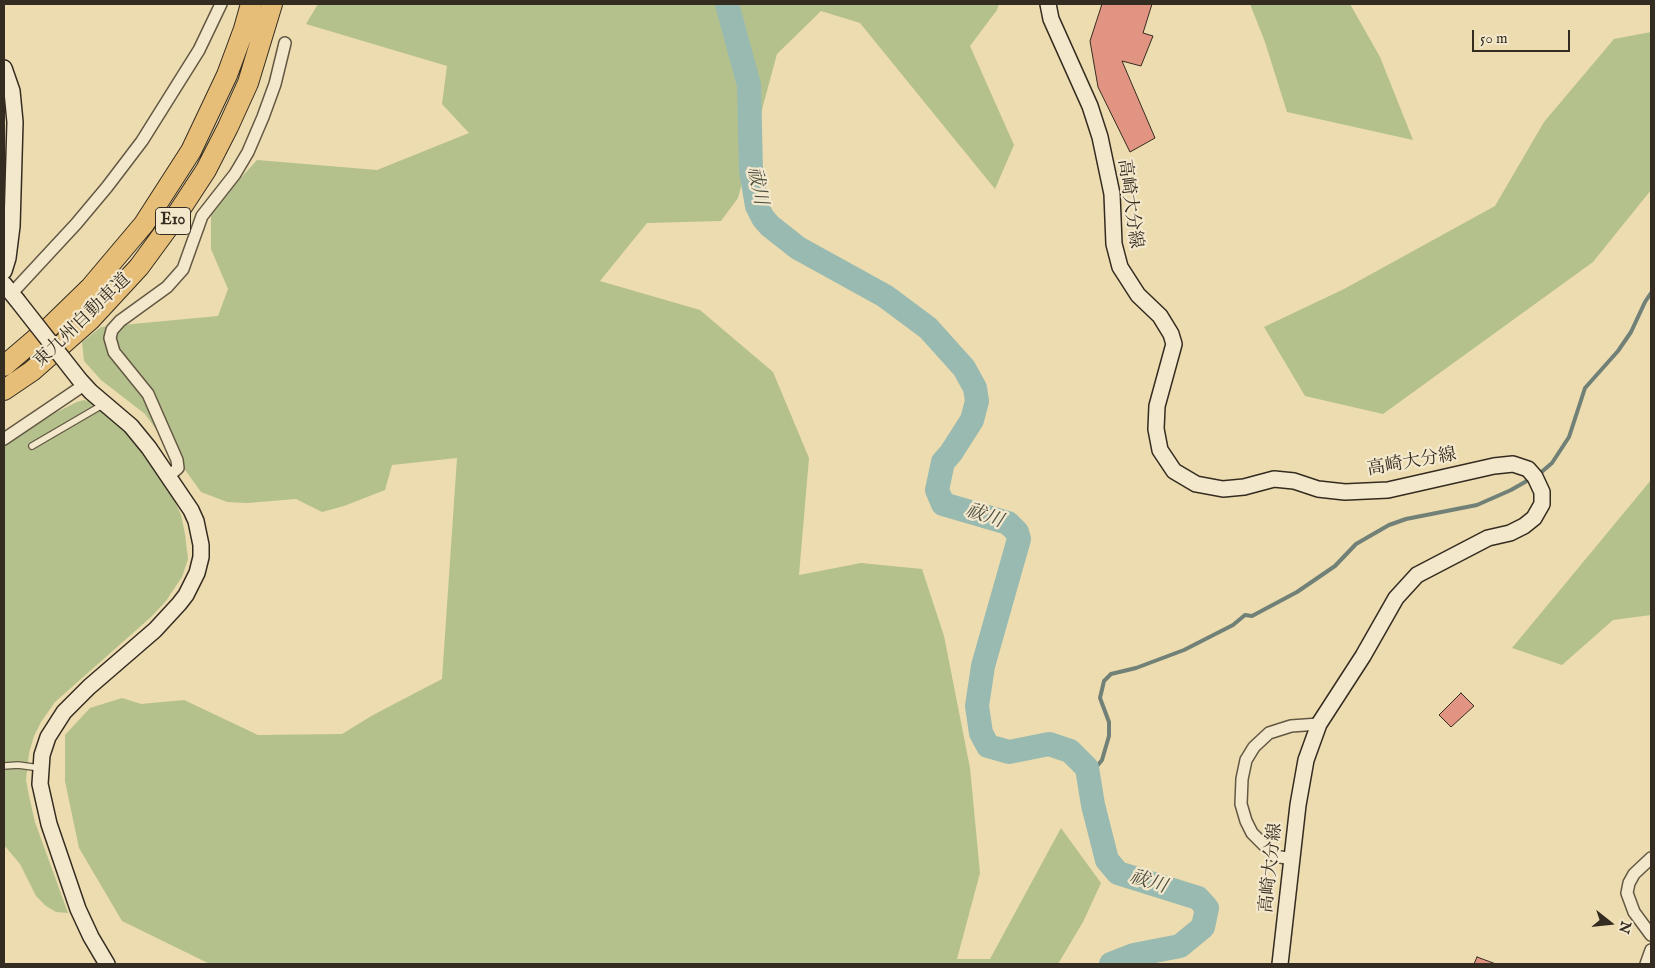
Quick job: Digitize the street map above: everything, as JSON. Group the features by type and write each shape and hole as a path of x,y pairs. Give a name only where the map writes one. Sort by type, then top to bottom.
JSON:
{"highway":[{"name":"東九州自動車道","path":"4,366 53,324 90,288 144,224 191,151 227,76 251,4"},
{"name":"東九州自動車道","path":"4,390 32,371 90,320 139,267 172,222 206,170 228,128 248,83 272,4"}],"main road":[{"name":"高崎大分線","path":"1048,4 1051,19 1090,106 1100,138 1112,194 1114,244 1120,267 1138,296 1160,316 1171,334 1174,344 1157,406 1156,429 1160,450 1174,471 1196,484 1223,489 1244,488 1274,479 1294,481 1318,489 1345,492 1388,490 1494,466 1513,464 1528,469 1535,477 1542,492 1542,504 1534,518 1524,526 1510,533 1488,538 1417,575 1396,598 1363,656 1319,724 1306,760 1298,805 1280,964"},
{"path":"4,68 12,91 15,111 8,220 9,249 4,271"},
{"path":"11,292 82,382 131,426 169,476 191,510 196,521 201,545 201,557 197,573 186,594 170,615 89,687 64,712 52,729 44,746 40,768 40,784 44,809 84,923 107,964"}],"street":[{"path":"11,292 76,224 142,141 199,50 221,4"},
{"path":"169,476 178,468 178,460 148,394 114,352 110,338 112,330 166,287 184,269 202,216 235,174 252,143 275,84 285,43"},
{"path":"4,439 82,382"},
{"path":"1292,859 1275,856 1252,833 1241,804 1242,779 1246,760 1254,747 1268,733 1291,726 1319,724"},
{"path":"1651,858 1634,874 1629,883 1628,893 1634,912 1651,935"},
{"path":"1646,964 1651,950"}],"lane":[{"path":"32,446 105,403"},
{"path":"4,766 18,765 40,768"}],"green space":[{"path":"318,4 999,4 997,10 970,46 1014,145 995,189 860,23 821,11 777,54 738,198 721,221 647,223 600,281 700,310 773,372 809,458 799,575 861,563 922,569 944,636 970,768 980,873 957,959 990,959 1061,828 1101,883 1083,922 1058,964 210,964 122,921 79,848 65,781 65,735 90,708 122,698 141,704 184,700 258,735 342,734 373,715 442,679 457,458 392,465 385,490 344,506 322,512 296,499 247,503 227,502 201,492 145,414 101,380 84,361 82,342 101,327 218,316 228,289 211,249 211,211 257,160 377,170 469,133 442,104 447,66 306,24"},
{"path":"1250,4 1350,4 1380,57 1413,140 1287,112 1265,42"},
{"path":"1651,32 1651,190 1593,262 1383,414 1305,396 1264,327 1344,289 1495,206 1544,122 1614,39"},
{"path":"84,400 91,402 108,415 149,458 169,489 181,515 188,559 182,577 166,601 151,617 55,702 34,736 29,753 26,780 29,796 35,822 68,913 56,912 46,906 36,896 20,864 4,845 4,445 55,413"},
{"path":"1651,480 1651,615 1613,620 1562,665 1512,648"}],"building":[{"path":"1102,4 1152,4 1143,33 1153,36 1141,66 1122,61 1155,138 1130,152 1098,87 1090,41"},
{"path":"1461,693 1474,706 1451,727 1439,715"},
{"path":"1477,957 1496,964 1474,964"}],"waterway":[{"name":"祓川","path":"727,4 749,85 751,171 757,206 763,218 770,226 798,248 885,296 928,328 964,368 975,388 977,401 972,420 943,462 937,490 943,504 1008,523 1017,532 1019,539 983,666 977,706 981,733 988,746 1009,752 1049,744 1070,751 1087,768 1093,805 1107,860 1118,873 1198,898 1207,908 1203,927 1180,946 1134,955 1111,964"},
{"path":"1538,475 1552,463 1569,437 1585,388 1618,351 1631,332 1651,293"},
{"path":"1088,777 1102,760 1109,736 1109,722 1100,698 1104,681 1111,674 1136,668 1184,650 1233,625 1245,615 1252,616 1297,592 1335,566 1356,544 1389,525 1406,519 1477,505 1511,490 1532,478"}]}
